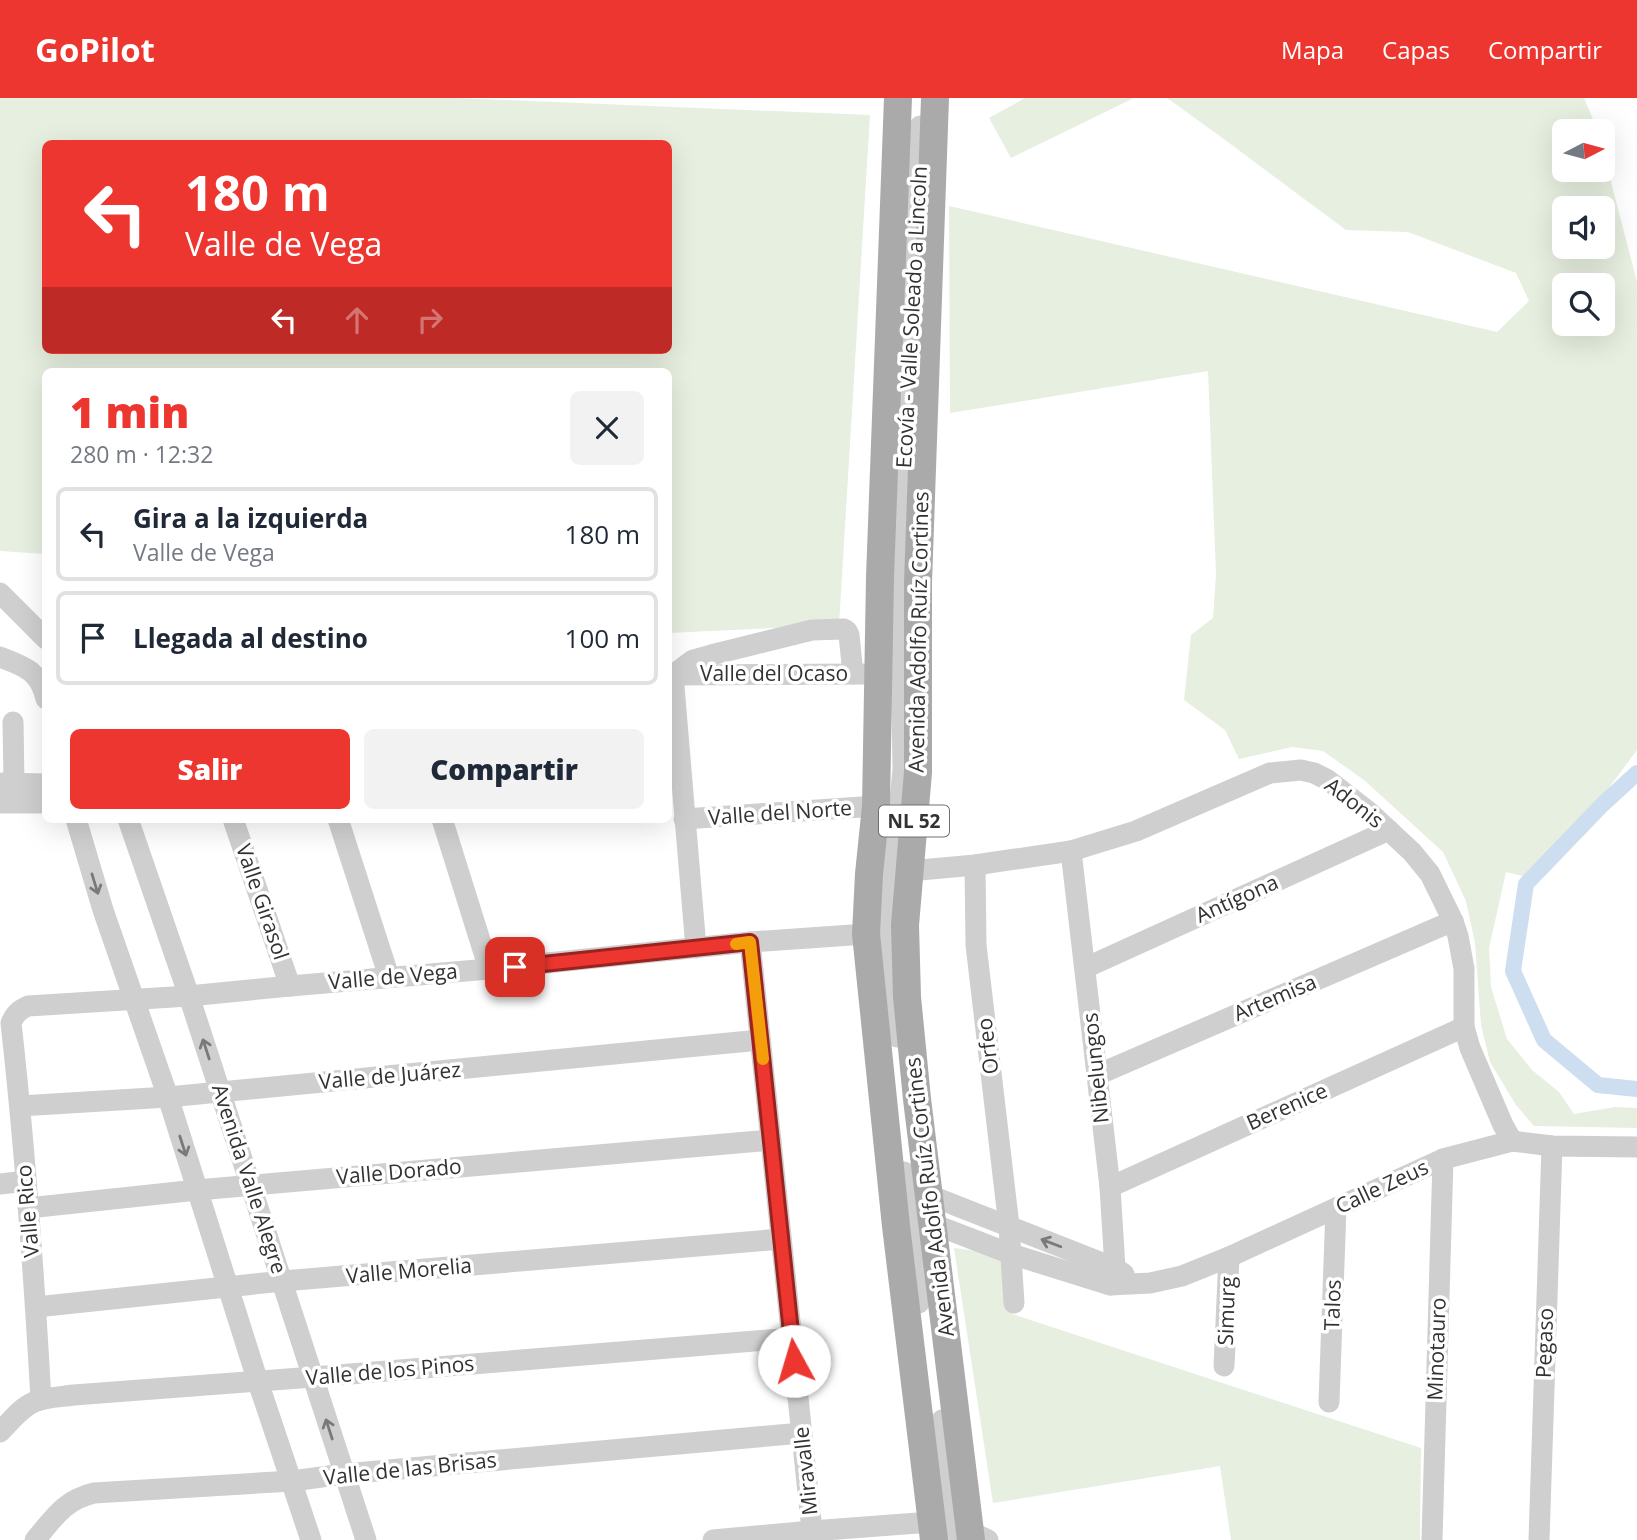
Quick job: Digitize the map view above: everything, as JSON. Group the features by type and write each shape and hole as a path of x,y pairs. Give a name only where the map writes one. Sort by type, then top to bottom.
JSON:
{"main road":[{"name":"Avenida Adolfo Ruíz Cortines","path":"898,98 880,577 867,674 876,806 866,934 896,1226 955,1533"},
{"name":"Avenida Adolfo Ruíz Cortines","path":"935,98 918,583 918,772 905,925 907,997 933,1224 955,1533"}],"street":[{"path":"713,1540 813,1535 955,1533 880,962 880,898 894,771 891,662 894,493 911,98"},
{"name":"Ecovía - Valle Soleado a Lincoln","path":"922,98 904,505 901,655 903,769 890,904 890,969 955,1533"},
{"path":"0,593 42,635"},
{"path":"672,674 693,660 711,655 812,630 844,629 867,674"},
{"path":"0,657 26,667 42,686"},
{"name":"Valle del Ocaso","path":"672,675 867,674"},
{"path":"672,686 695,948"},
{"path":"13,722 7,783 42,784"},
{"name":"Adonis","path":"909,871 975,865 1071,851 1136,831 1270,773 1301,770 1314,773 1354,799 1412,852 1430,874 1458,936 1464,969 1465,1027 1470,1048 1512,1141"},
{"path":"0,803 42,803"},
{"name":"Valle del Norte","path":"684,819 876,806"},
{"path":"77,823 103,910 168,1097 311,1540"},
{"name":"Avenida Valle Alegre","path":"129,823 189,996 366,1540"},
{"name":"Valle Girasol","path":"234,823 290,986"},
{"path":"339,823 389,977"},
{"path":"443,823 489,969"},
{"name":"Antígona","path":"1085,968 1389,830"},
{"name":"Nibelungos","path":"1071,851 1110,1186 1112,1276"},
{"name":"Orfeo","path":"975,865 976,945 1012,1254 1014,1303"},
{"name":"Artemisa","path":"1097,1075 1453,921"},
{"name":"Valle de Vega","path":"11,1023 15,1014 28,1006 189,996 750,942 866,934"},
{"name":"Miravalle","path":"750,942 813,1535"},
{"name":"Valle Rico","path":"11,1023 26,1181 41,1400"},
{"name":"Berenice","path":"1110,1186 1465,1027"},
{"name":"Valle de Juárez","path":"20,1106 168,1097 761,1040"},
{"name":"Valle Dorado","path":"28,1209 250,1185 771,1140"},
{"name":"Calle Zeus","path":"933,1224 1012,1254 1138,1284 1169,1280 1229,1257 1443,1159 1512,1141 1552,1146 1637,1147"},
{"name":"Pegaso","path":"1539,1540 1552,1146"},
{"name":"Minotauro","path":"1432,1540 1443,1159"},
{"path":"0,1184 26,1181"},
{"name":"Calle Zeus","path":"929,1195 1009,1226 1112,1276"},
{"name":"Talos","path":"1329,1402 1336,1208"},
{"name":"Valle Morelia","path":"36,1307 283,1282 781,1238"},
{"name":"Simurg","path":"1224,1366 1229,1257"},
{"name":"Valle de los Pinos","path":"0,1432 32,1403 74,1395 792,1338"},
{"name":"Valle de las Brisas","path":"35,1540 69,1502 94,1493 292,1481 802,1433"}],"green space":[{"path":"0,98 457,98 870,115 839,625 672,633 672,368 42,368 42,554 0,551"},
{"path":"1025,98 1134,98 1011,158 989,118"},
{"path":"1167,98 1584,98 1593,119 1552,119 1552,182 1611,182 1615,196 1552,196 1552,259 1615,259 1615,197 1637,282 1637,750 1540,880 1506,872 1489,948 1491,987 1507,1039 1532,1070 1559,1092 1574,1114 1615,1107 1637,1108 1637,1128 1534,1126 1516,1105 1490,1062 1481,1025 1475,943 1466,901 1443,852 1364,780 1323,751 1292,747 1239,759 1225,730 1184,700 1191,635 1213,618 1216,575 1208,371 950,413 949,206 1497,332 1529,301 1516,273 1408,232 1346,230"},
{"path":"954,1248 999,1254 1012,1314 1421,1448 1420,1540 1231,1540 1220,1466 993,1503"}],"waterway":[{"path":"1637,773 1602,805 1526,884 1513,971 1544,1040 1598,1085 1637,1089"}],"slow traffic":[{"path":"736,944 750,942 763,1059"}],"route":[{"path":"515,967 750,942 794,1361"}]}
